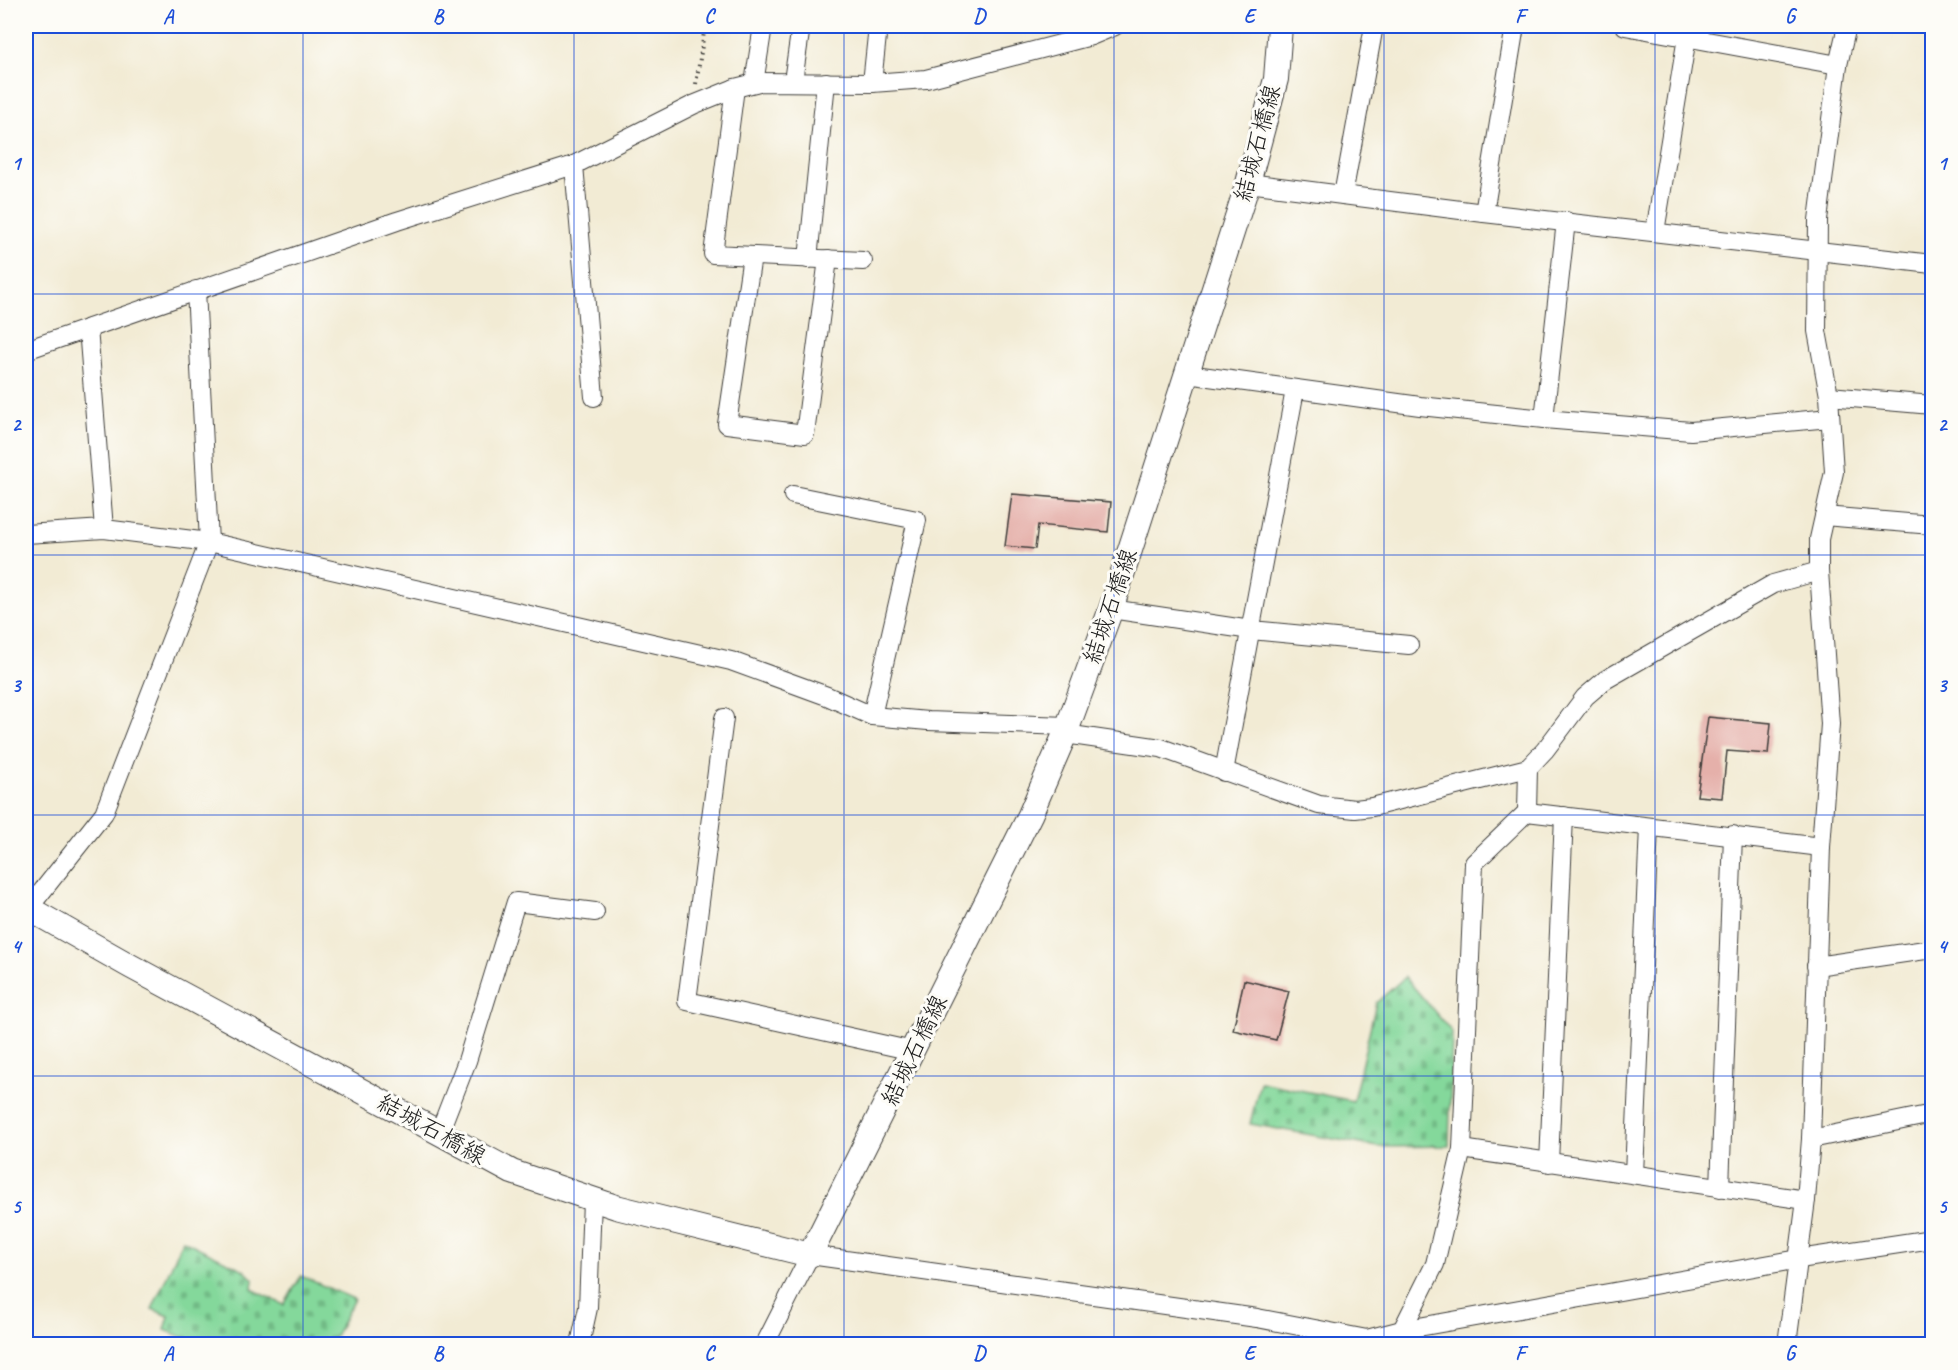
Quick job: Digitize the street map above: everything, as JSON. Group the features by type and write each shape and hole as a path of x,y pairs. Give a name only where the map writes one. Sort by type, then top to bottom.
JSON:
{"main road":[{"name":"結城石橋線","path":"26,910 512,1172 592,1200 810,1255 1030,815 1066,730 1111,609 1248,183 1276,79 1280,26"}],"street":[{"path":"754,83 763,26"},
{"path":"793,81 801,26"},
{"path":"872,83 878,26"},
{"path":"26,350 397,221 574,165 693,105 735,88 754,83 793,81 872,83 926,79 1115,26"},
{"path":"1343,195 1374,26"},
{"path":"1484,213 1515,26"},
{"path":"1625,26 1838,65"},
{"path":"1787,1344 1806,1200 1811,1139 1821,847 1830,724 1819,571 1819,539 1834,472 1828,396 1817,331 1816,250 1838,65 1847,26"},
{"path":"1655,232 1687,37"},
{"path":"808,259 826,82"},
{"path":"735,88 713,254 863,261"},
{"path":"574,165 594,397"},
{"path":"1248,183 1484,213 1932,264"},
{"path":"1544,419 1566,221"},
{"path":"752,256 727,424 805,434 828,260"},
{"path":"26,910 104,813 209,542 196,290"},
{"path":"88,328 104,528"},
{"path":"1187,374 1295,390 1544,419 1692,431 1830,418"},
{"path":"1224,772 1295,390"},
{"path":"1828,396 1932,405"},
{"path":"793,495 917,520 872,716"},
{"path":"1824,516 1932,525"},
{"path":"26,534 104,528 209,542 731,661 828,696 872,716 1066,730 1161,748 1319,805 1355,809 1372,807 1527,768 1545,750 1585,697 1605,680 1773,584 1819,571"},
{"path":"1111,609 1251,630 1408,645"},
{"path":"723,718 687,1000 913,1051"},
{"path":"1391,1336 1435,1264 1462,1149 1474,863 1527,812 1527,768"},
{"path":"1527,812 1821,847"},
{"path":"1549,1163 1564,816"},
{"path":"1635,1174 1649,827"},
{"path":"1720,1188 1734,835"},
{"path":"439,1133 467,1061 516,902 595,912"},
{"path":"1816,966 1932,949"},
{"path":"1811,1139 1932,1114"},
{"path":"1462,1149 1806,1200"},
{"path":"580,1344 588,1308 592,1200"},
{"path":"765,1344 810,1255 1257,1318 1367,1339 1799,1259 1932,1239"}],"path":[{"path":"693,105 705,26"}],"green space":[{"path":"1405,977 1452,1032 1449,1146 1378,1147 1250,1124 1260,1082 1353,1101 1376,1003"},
{"path":"183,1240 244,1270 253,1279 252,1289 284,1305 301,1276 354,1299 331,1344 199,1344 165,1330 169,1316 152,1309"}],"building":[{"path":"1012,494 1111,502 1108,532 1038,525 1035,549 1005,546"},
{"path":"1708,717 1771,723 1768,754 1727,751 1722,798 1697,796"},
{"path":"1244,980 1289,991 1276,1040 1233,1030"}]}
